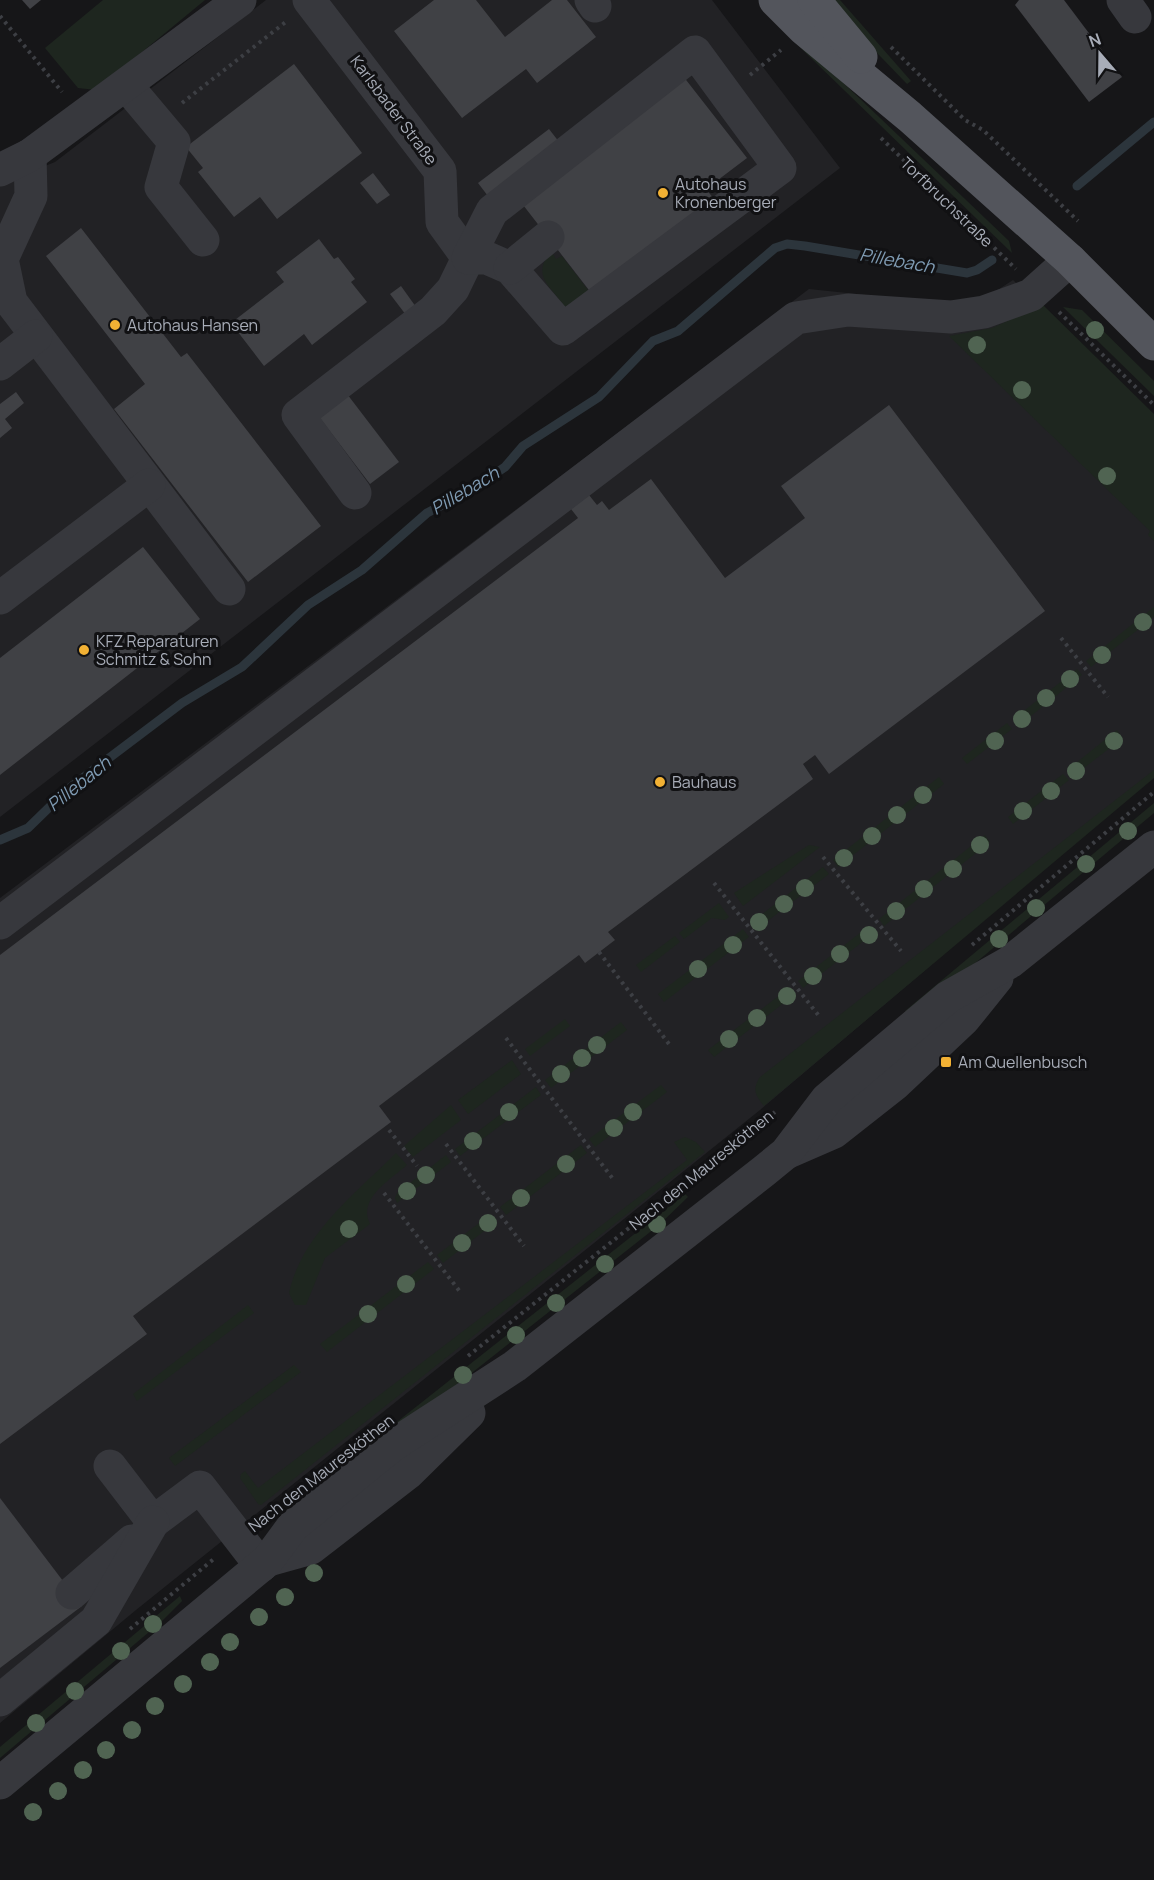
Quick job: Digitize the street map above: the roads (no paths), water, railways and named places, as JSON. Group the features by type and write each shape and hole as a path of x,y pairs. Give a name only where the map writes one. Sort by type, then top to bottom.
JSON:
{"main road":[{"path":"775,0 804,29 910,117 1070,260 1154,344"},
{"path":"814,0 910,117"}],"street":[{"path":"0,170 30,155 84,117 240,0"},
{"name":"Karlsbader Straße","path":"310,1 440,171 442,222 468,258"},
{"path":"355,493 298,415 433,310 453,289 468,258 492,211 694,52 780,168 723,223 563,329 510,268 487,258 468,258"},
{"path":"127,86 174,141 161,187 203,240"},
{"path":"30,155 31,196 2,259 11,302 229,589"},
{"path":"510,268 548,237"},
{"path":"0,923 796,318 848,310 951,317 984,312 1032,295 1070,260"},
{"path":"0,364 36,336"},
{"path":"0,598 149,484"},
{"name":"Nach den Mauresköthen","path":"0,1783 264,1563 293,1526 393,1445 515,1366 786,1153 827,1099 948,997 1010,962 1154,847"},
{"path":"110,1466 153,1522"},
{"path":"72,1593 153,1522 200,1487 264,1563"},
{"path":"0,1700 96,1621 153,1522"}],"waterway":[{"name":"Pillebach","path":"1077,186 1154,122"},
{"name":"Pillebach","path":"0,840 28,828 68,789 182,703 242,667 308,605 362,570 427,513 471,490 505,467 523,446 599,397 653,341 678,331 775,248 787,244 805,246 967,273 977,270 992,260"}],"place":[{"name":"Autohaus Kronenberger","path":"663,193"},
{"name":"Autohaus Hansen","path":"115,325"},
{"name":"KFZ Reparaturen Schmitz & Sohn","path":"84,650"},
{"name":"Bauhaus","path":"660,782"},
{"name":"Am Quellenbusch","path":"946,1062"}]}
